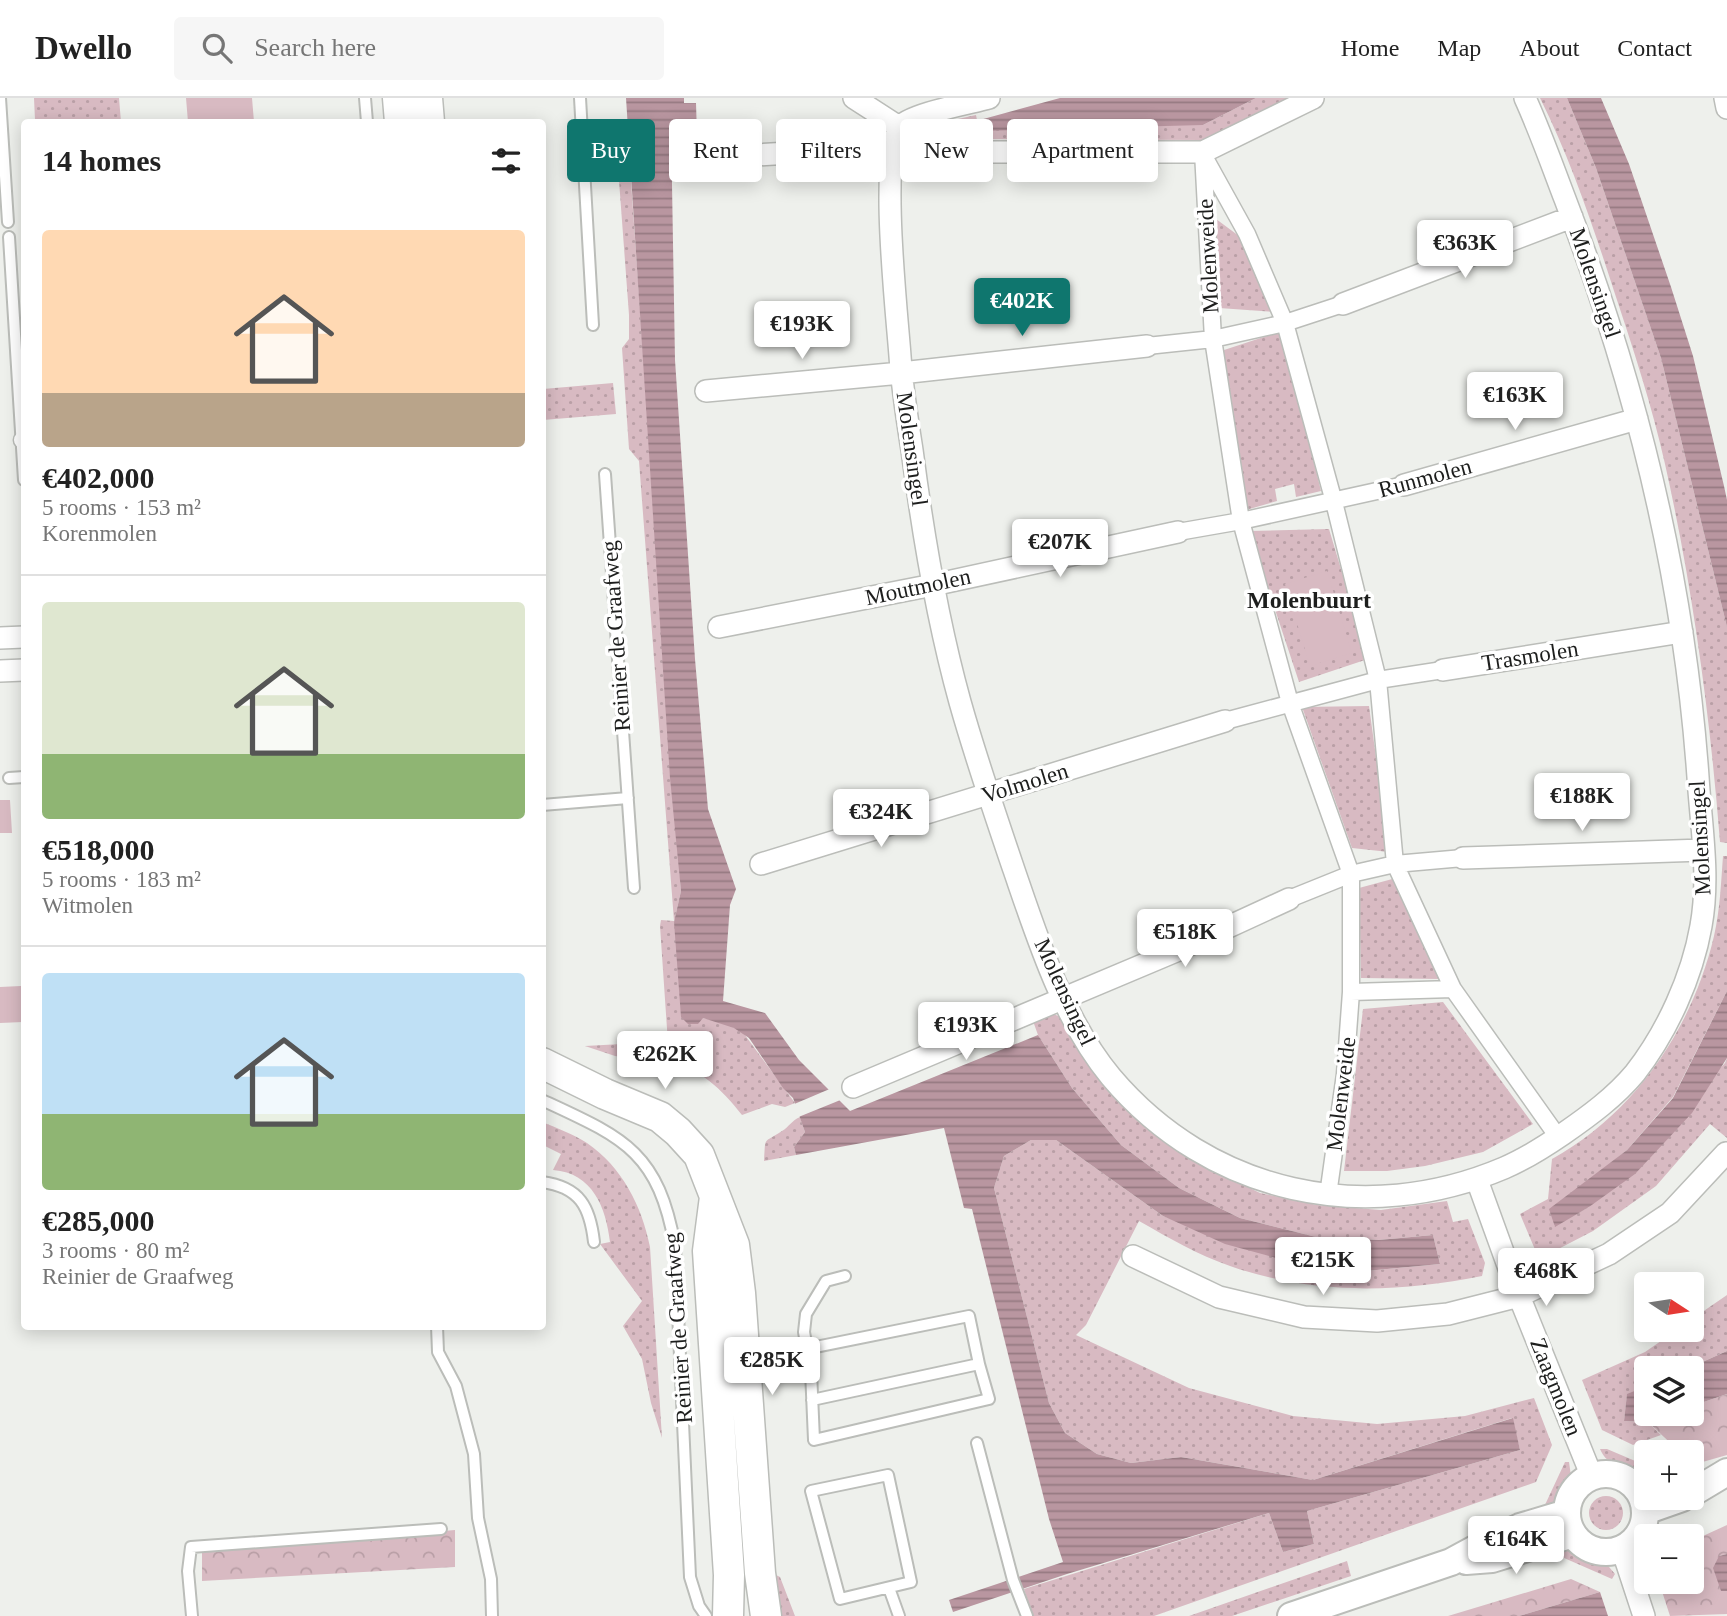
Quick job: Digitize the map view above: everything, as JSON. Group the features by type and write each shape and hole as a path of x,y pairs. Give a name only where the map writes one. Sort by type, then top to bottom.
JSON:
{"main road":[{"path":"398,98 400,119"},
{"path":"427,98 429,119"},
{"name":"Reinier de Graafweg","path":"546,1065 660,1117 678,1132 699,1155 734,1245 740,1293 730,1363 729,1616"},
{"name":"Reinier de Graafweg","path":"730,1363 765,1616"}],"street":[{"path":"854,98 896,137 929,152 1203,152 1313,98"},
{"path":"762,152 896,137 913,118 989,98"},
{"name":"Molensingel","path":"896,137 889,194 901,373 933,585 959,699 988,794 1027,909 1063,999 1090,1049 1115,1081 1159,1123 1198,1151 1246,1176 1294,1191 1387,1197 1477,1180 1518,1162 1600,1108 1633,1075 1662,1032 1685,982 1701,929 1706,884 1694,725 1682,632 1660,512 1604,305 1525,98"},
{"path":"1724,98 1727,108"},
{"name":"Molenweide","path":"1203,152 1247,234 1285,323 1334,502 1378,680 1395,864 1453,989 1558,1138"},
{"name":"Molenweide","path":"1203,152 1213,339 1241,521 1290,703 1351,874 1351,992 1345,1074 1328,1195"},
{"path":"1285,323 1572,218"},
{"name":"Molenweide","path":"1213,339 1285,323"},
{"path":"706,391 1213,339"},
{"name":"Runmolen","path":"1334,502 1637,419"},
{"path":"1241,521 1334,502"},
{"name":"Moutmolen","path":"719,627 1241,521"},
{"name":"Trasmolen","path":"1378,680 1682,632"},
{"path":"0,638 21,637"},
{"path":"0,671 21,670"},
{"path":"1290,703 1378,680"},
{"name":"Volmolen","path":"761,864 1290,703"},
{"path":"853,1087 1351,874 1395,864 1463,858 1703,850"},
{"path":"1351,992 1453,989"},
{"path":"1133,1256 1219,1297 1304,1317 1389,1320 1448,1314 1519,1296 1609,1254 1670,1213 1726,1153"},
{"name":"Zaagmolen","path":"1477,1180 1519,1296 1592,1477"},
{"path":"1704,1473 1727,1470"},
{"path":"1704,1485 1727,1470"},
{"path":"1634,1487 1616,1475 1592,1477 1577,1487 1568,1503 1570,1523 1580,1543 1600,1552 1622,1549 1637,1537 1644,1521 1643,1510"},
{"path":"1291,1616 1451,1562 1520,1527 1570,1523"},
{"path":"1622,1549 1644,1616"}],"lane":[{"path":"1,98 8,222"},
{"path":"365,98 367,119"},
{"path":"580,98 593,325"},
{"path":"9,237 21,411"},
{"name":"Reinier de Graafweg","path":"605,474 634,888"},
{"path":"9,778 21,777"},
{"path":"546,805 628,798"},
{"name":"Reinier de Graafweg","path":"546,1102 596,1125 637,1154 652,1175 670,1217 675,1246 690,1577 699,1606 706,1616"},
{"path":"546,1183 572,1191 585,1204 592,1220 594,1242"},
{"path":"730,1363 807,1350 969,1316 989,1399 814,1440 811,1371 807,1350 804,1332 806,1314 826,1281 845,1276"},
{"path":"437,1330 438,1352 456,1386 474,1454 478,1518 491,1578 492,1616"},
{"path":"812,1400 979,1364"},
{"path":"977,1444 1013,1580 1027,1616"},
{"path":"888,1475 911,1582 889,1588 840,1599 811,1491 888,1475"},
{"path":"192,1616 188,1571 191,1547 441,1529"},
{"path":"889,1588 899,1616"}],"green space":[{"path":"34,98 119,98 121,119 35,119"},
{"path":"186,98 252,98 254,119 188,119"},
{"path":"1256,98 1291,98 1204,140 1158,140 1158,125 1203,125"},
{"path":"1540,98 1567,98 1596,168 1661,358 1727,627 1727,843 1720,842 1699,652 1684,558 1660,442 1590,218 1562,145"},
{"path":"976,115 977,119 958,119"},
{"path":"993,125 1007,125 1007,139 993,139"},
{"path":"619,182 631,182 681,891 674,922 703,1018 742,1031 795,1103 785,1107 772,1104 742,1115 710,1081 669,1058 660,926 661,920 674,921 639,461 629,449 622,348 629,339"},
{"path":"1212,216 1243,239 1275,312 1219,308"},
{"path":"1282,331 1321,491 1296,497 1294,484 1275,489 1277,501 1246,510 1221,351"},
{"path":"613,383 616,414 546,420 546,389"},
{"path":"1329,529 1368,659 1299,682 1249,531"},
{"path":"1327,571 1352,653 1310,666 1285,584"},
{"path":"1369,706 1389,852 1352,848 1302,707"},
{"path":"0,800 10,800 12,833 0,833"},
{"path":"1723,856 1727,856 1727,991 1673,1097 1627,1150 1591,1179 1554,1226 1589,1207 1727,1058 1727,1138 1710,1124 1656,1186 1593,1231 1539,1259 1520,1214 1548,1199 1552,1159 1582,1140 1634,1093 1675,1035 1691,1004 1714,936"},
{"path":"1396,878 1441,979 1361,978 1359,888"},
{"path":"21,986 21,1022 0,1023 0,987"},
{"path":"1443,1002 1533,1124 1483,1152 1425,1166 1387,1171 1344,1171 1363,1009"},
{"path":"1051,1013 1063,1018 1149,1128 1204,1166 1260,1193 1317,1205 1381,1210 1447,1201 1453,1222 1468,1219 1485,1263 1482,1276 1450,1282 1387,1288 1324,1286 1292,1282 1230,1266 1139,1221 1086,1325 1076,1335 1189,1388 1293,1416 1377,1424 1465,1416 1534,1398 1552,1445 1536,1482 1154,1616 1033,1616 1024,1589 1269,1513 1283,1552 1314,1544 1307,1511 1520,1450 1512,1418 1313,1480 1181,1457 1131,1463 1097,1454 1065,1433 1049,1403 994,1188 1004,1156 1031,1140 1056,1140 1163,1216 1291,1262 1366,1271 1440,1264 1433,1235 1379,1240 1320,1238 1240,1218 1179,1188 1121,1145 1072,1088 1038,1035 1033,1021"},
{"path":"658,1042 659,1063 615,1056 585,1046"},
{"path":"800,1117 805,1132 794,1147 796,1155 764,1161 766,1142"},
{"path":"546,1124 587,1143 599,1153 629,1189 642,1217 650,1247 662,1438 642,1359 623,1326 642,1301 600,1244 610,1242 605,1217 595,1194 578,1178 553,1170 561,1154 546,1146"},
{"path":"1727,1295 1727,1351 1704,1361 1704,1356 1636,1356 1660,1342 1704,1342 1704,1311"},
{"path":"1634,1357 1634,1392 1627,1395 1624,1421 1634,1421 1634,1426 1652,1426 1661,1435 1647,1440 1634,1440 1633,1445 1602,1430 1582,1380"},
{"path":"1727,1394 1727,1455 1704,1462 1704,1440 1667,1440 1652,1426 1704,1426 1704,1402"},
{"path":"1600,1449 1607,1449 1634,1460 1634,1472 1608,1460"},
{"path":"1565,1462 1569,1462 1571,1476 1555,1507 1544,1507"},
{"path":"1606,1496 1618,1501 1623,1513 1618,1525 1606,1530 1594,1525 1589,1513 1594,1501"},
{"path":"1727,1525 1727,1554 1719,1556 1721,1591 1727,1591 1727,1614 1670,1616 1663,1594 1704,1594 1704,1536"},
{"path":"455,1530 455,1567 202,1581 202,1551"},
{"path":"1571,1548 1587,1559 1604,1561 1615,1574 1612,1579 1555,1554 1551,1549"},
{"path":"1347,1561 1351,1576 1232,1616 1189,1616"},
{"path":"766,1576 780,1577 795,1616 776,1616"},
{"path":"1571,1579 1600,1592 1519,1616 1448,1616"}],"shaded area":[{"path":"626,98 684,98 684,103 696,103 696,119 669,119 669,182 672,182 675,360 708,809 736,889 730,905 723,1001 765,1013 799,1060 850,1111 1038,1035 1072,1088 1121,1145 1179,1188 1240,1218 1320,1238 1379,1240 1433,1235 1440,1264 1366,1271 1291,1262 1225,1244 1163,1216 1056,1140 1031,1140 1004,1156 994,1188 1049,1403 1065,1433 1097,1454 1131,1463 1181,1457 1313,1480 1513,1418 1520,1450 1307,1511 1314,1544 1283,1552 1269,1513 1067,1574 953,1612 949,1600 1063,1562 1049,1519 972,1209 964,1208 944,1128 796,1155 794,1147 805,1132 793,1098 783,1088 749,1038 734,1028 703,1018 698,1024 688,1024 681,1017 674,922 681,891 670,778 631,182 655,182 655,119 627,119"},
{"path":"1060,98 1256,98 1203,125 1158,126 1158,119 1007,119 1007,130 993,131 993,119 983,119"},
{"path":"1567,98 1601,98 1629,164 1693,356 1727,500 1727,627 1661,358 1596,168"},
{"path":"1727,991 1727,1058 1692,1113 1635,1174 1589,1207 1555,1227 1549,1209 1627,1150 1673,1098"},
{"path":"1727,1351 1727,1394 1704,1402 1704,1361"},
{"path":"1634,1391 1634,1421 1624,1421 1627,1394"},
{"path":"1727,1554 1727,1591 1721,1591 1713,1568 1719,1556"},
{"path":"1600,1592 1608,1616 1519,1616"}],"pier":[{"path":"832,1088 843,1099 796,1118 792,1105"}],"district":[{"name":"Molenbuurt","path":"1309,600"}]}
